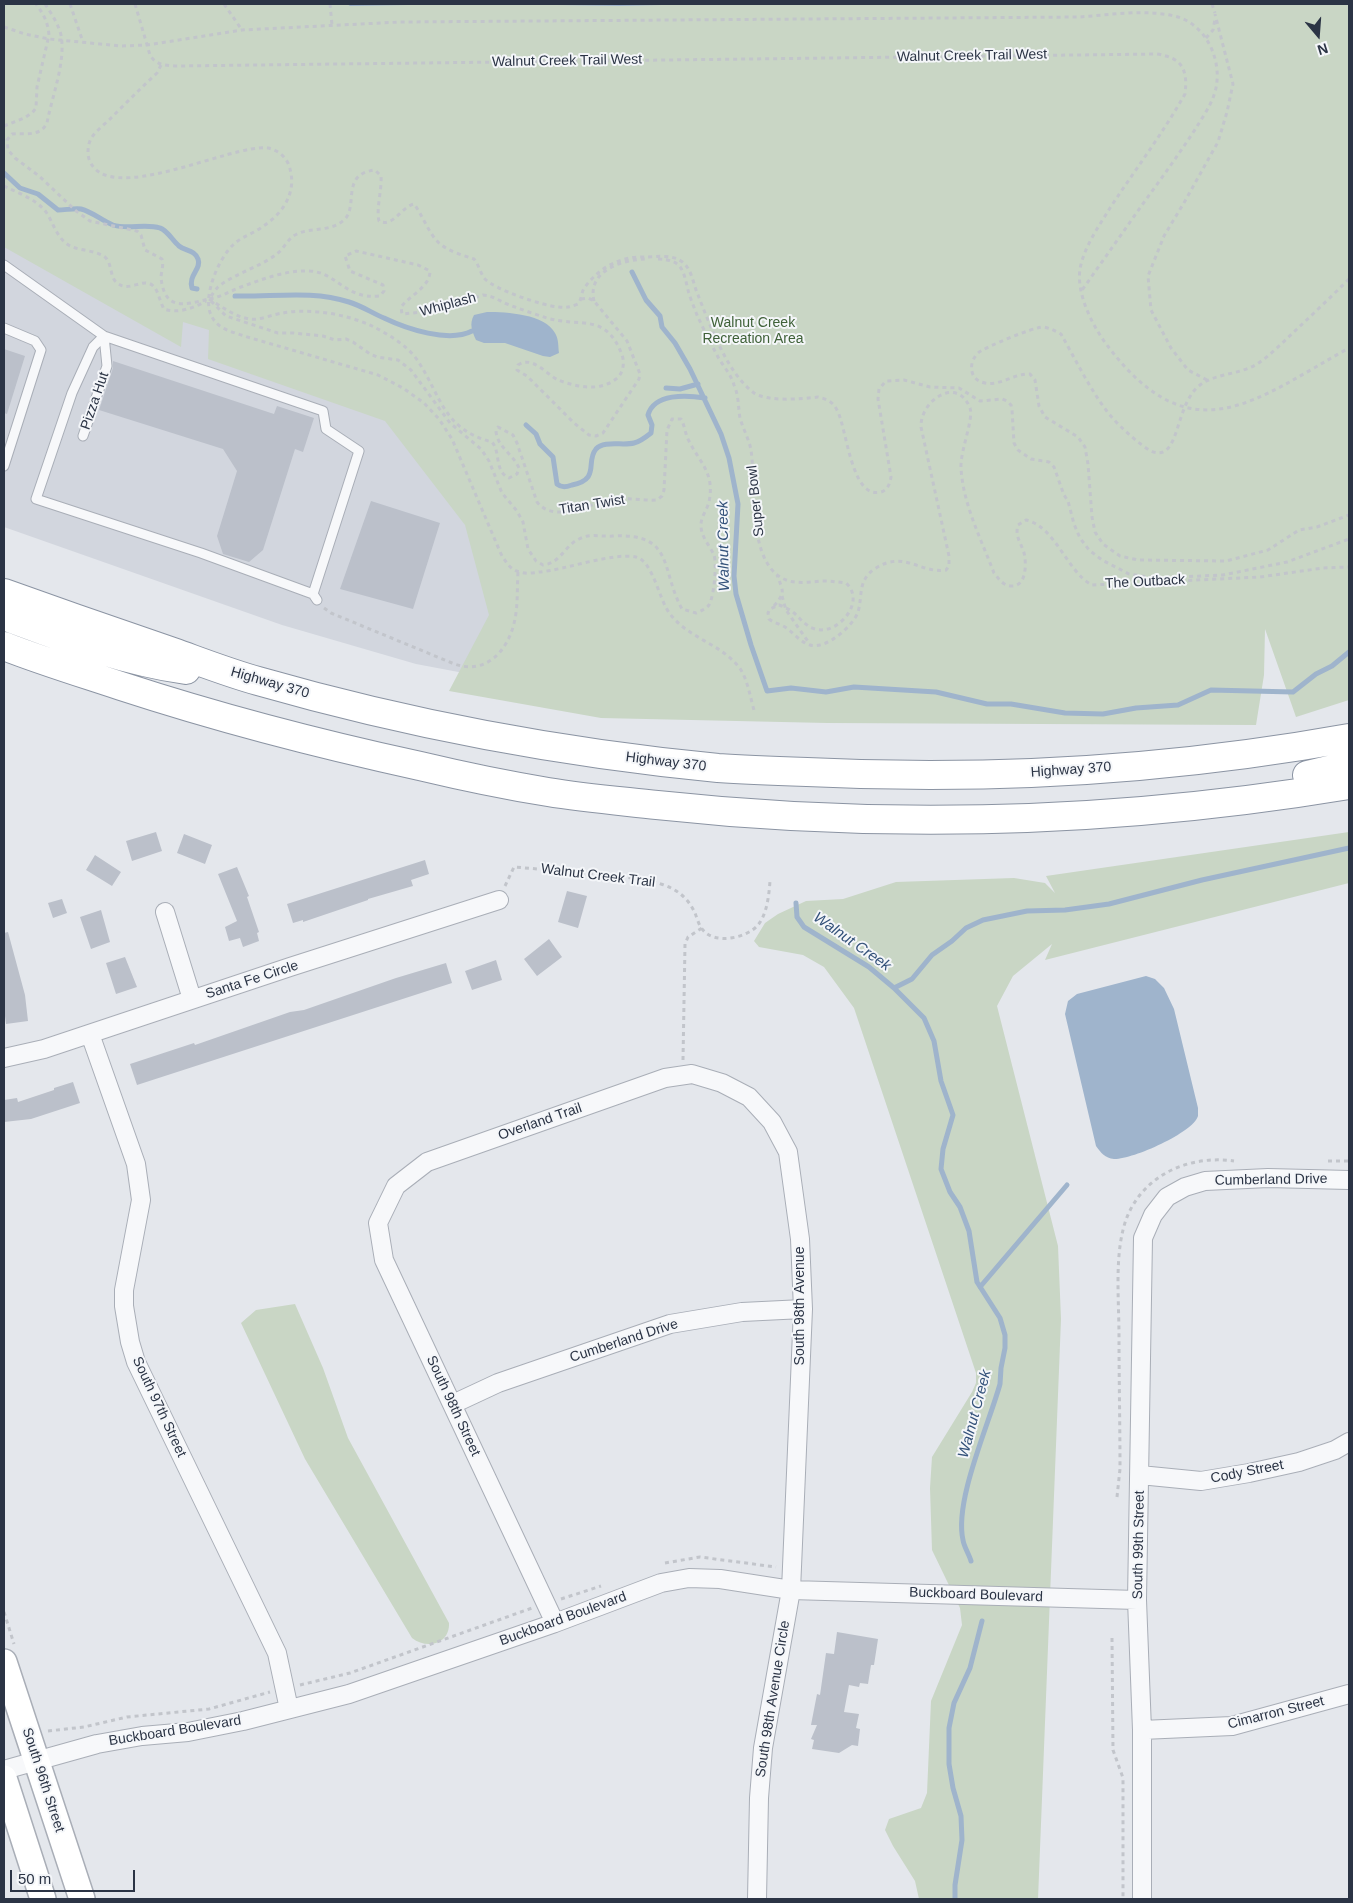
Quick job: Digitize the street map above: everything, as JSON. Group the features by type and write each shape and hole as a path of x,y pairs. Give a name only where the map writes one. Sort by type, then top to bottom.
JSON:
{"highway":[{"name":"Highway 370","path":"4,593 254,680 342,704 484,735 560,749 730,768 850,774 945,775 1030,773 1139,766 1231,756 1349,738"},
{"path":"4,616 72,641 152,665 254,680"},
{"path":"4,646 172,703 265,730 370,755 549,792 710,811 815,818 891,820 962,820 1073,816 1279,797 1349,785"},
{"path":"1220,803 1314,773 1349,765"},
{"path":"1279,797 1349,795"}],"main road":[{"name":"South 96th Street","path":"4,1662 82,1899"},
{"path":"4,1778 43,1899"}],"street":[{"name":"Santa Fe Circle","path":"4,1058 44,1049 499,900"},
{"path":"165,912 192,1000"},
{"name":"South 97th Street","path":"90,1034 136,1164 139,1182 141,1200 124,1290 126,1323 130,1342 136,1362 277,1653 289,1709"},
{"name":"Overland Trail","path":"396,1186 427,1162 665,1078 687,1075"},
{"name":"South 98th Avenue","path":"687,1075 722,1083 749,1097 772,1122 788,1152 800,1239 802,1309 791,1590"},
{"name":"Cumberland Drive","path":"1167,1197 1185,1187 1205,1181 1268,1178 1349,1180"},
{"name":"South 98th Street","path":"396,1186 378,1223 384,1260 555,1623"},
{"name":"South 99th Street","path":"1142,1899 1142,1730 1137,1600 1140,1476 1140,1309 1143,1238 1153,1215 1167,1197"},
{"name":"Cumberland Drive","path":"452,1404 498,1384 670,1324 742,1312 802,1309"},
{"name":"Cody Street","path":"1140,1476 1201,1481 1299,1462 1335,1450 1349,1442"},
{"name":"Buckboard Boulevard","path":"4,1770 97,1744 188,1732 243,1721 349,1694 555,1623 661,1583 689,1578 720,1578 791,1590 1137,1600"},
{"name":"South 98th Avenue Circle","path":"758,1899 759,1798 763,1748 791,1590"},
{"name":"Cimarron Street","path":"1142,1730 1232,1726 1349,1694"}],"lane":[{"path":"4,265 104,336 323,411 326,429 359,451 314,597 201,553 36,499 72,393 93,347 104,336"},
{"path":"4,328 35,341 41,350 4,466"},
{"name":"Pizza Hut","path":"83,436 107,366 104,336"}],"path":[{"path":"4,126 24,118 36,108 37,87 49,38 49,27 36,4"},
{"path":"44,4 57,25 61,40 60,69 44,129 32,134 12,134 7,140 8,150 15,158 39,176 70,207 90,221 137,231 141,235 145,250 162,258 162,280 166,296 172,302 178,304 209,299"},
{"path":"70,4 83,42"},
{"path":"135,4 146,45 153,60 161,65 157,73 91,138 88,156 95,169 104,175 129,178 182,168 249,150 269,148 280,152 286,159 291,176 290,197 285,207 262,228 234,244 225,254 212,284 208,308 212,318 225,329 378,375 403,388 424,403 439,419 452,439 501,554 508,566 518,572 548,571 613,557 638,557 649,568 662,604 671,615 694,636 725,654 741,670 747,683 754,710"},
{"path":"224,4 242,30"},
{"path":"330,4 332,25"},
{"path":"1207,380 1188,370 1171,348 1151,310 1148,276 1164,236 1218,142 1227,112 1233,84 1212,4"},
{"path":"4,27 25,34 61,40 121,46 146,45 242,30 410,22 1079,17 1149,13 1175,16 1198,29 1206,38 1215,57 1217,68 1215,94 1205,114 1175,160 1081,291"},
{"path":"1206,38 1213,30 1215,14"},
{"name":"Walnut Creek Trail West","path":"161,65 1157,54 1168,56 1178,61 1184,70 1186,81 1185,94 1095,232 1080,268 1081,291 1096,327 1123,366 1139,381 1155,393 1184,406 1202,411 1237,406 1262,396 1349,348"},
{"name":"Whiplash","path":"375,170 381,176 381,192 377,215 379,221 389,223 408,206 414,204 422,214 437,241 447,249 474,259 485,279 492,285 524,298 557,307 570,307 578,304 581,299 588,298 594,301 627,340 640,374 639,380 603,433 596,436 589,435 518,370 518,365 522,362 530,363 557,379 580,386 597,388 616,379 622,371 624,358 616,340 601,326 592,323 548,318 507,304 491,296 483,295 434,311 402,314 401,307 422,288 430,278 430,271 418,265 356,250 345,256 350,271 383,285 384,291 380,296 370,297 348,291 328,276 311,270 283,272 220,297 209,299 218,287 278,253 288,240 296,234 329,228 345,219 349,211 350,191 353,184 368,171 375,170"},
{"path":"4,186 38,204 46,212 60,238 67,244 78,250 101,254 107,260 114,280 118,284 130,287 144,282 150,283 155,288 164,309 170,311 193,307 209,299"},
{"name":"The Outback","path":"581,299 584,288 608,265 618,260 637,256 655,256 681,261 688,269 711,327 738,378 762,397 818,397 832,403 840,416 859,481 863,487 874,492 884,491 890,484 891,477 878,398 881,385 886,380 894,379 930,387 959,388 980,401 1002,399 1011,405 1014,443 1018,450 1031,459 1049,462 1054,467 1080,538 1089,550 1102,560 1129,574 1154,578 1223,575 1287,562 1349,539"},
{"name":"Super Bowl","path":"594,301 594,287 599,276 616,264 642,258 660,258 670,260 682,268 686,277 688,292 698,317 717,356 734,383 739,401 740,418 746,431 751,451 757,534 767,562 777,574 782,587 785,608 801,634 811,645"},
{"path":"1349,279 1258,364 1242,372 1207,380 1191,393 1184,406 1170,445 1158,453 1149,450 1121,428 1104,408 1061,334 1053,330 1044,327 1034,328 979,353 972,363 971,371 975,378 985,383 999,382 1023,373 1030,374 1035,380 1041,412 1052,422 1078,438 1085,446 1095,532 1103,544 1120,556 1138,560 1226,561 1268,550 1299,530 1317,527 1349,515"},
{"path":"230,281 226,287 228,291 232,291"},
{"path":"220,297 217,301 220,306"},
{"name":"Titan Twist","path":"209,299 235,316 252,320 295,311 310,311 357,320 373,327 401,344 417,360 452,420 462,429 492,442 500,470 509,478 517,474 519,468 514,458 500,444 496,432 498,427 513,436 520,449 537,502 540,506 553,511 564,512 621,499 657,500 662,496 664,490 667,430 672,419 681,419 687,438 705,466 710,480 709,502 703,514 701,526 708,547 713,553 715,560 708,607 696,613 682,609 674,596 663,556 657,547 638,537 630,535 588,536 578,539 555,561 543,564 536,561 528,549 523,522 517,511 502,493 489,461 481,449 450,423 404,363 391,358 377,357 346,339 335,340 323,336 271,332 226,316 209,299"},
{"name":"The Outback","path":"811,645 820,645 837,637 852,623 858,612 863,582 876,568 893,561 904,561 934,570 946,570 949,566 949,556 920,417 924,410 939,395 947,392 954,393 966,401 970,408 971,416 962,447 960,464 962,483 994,573 1000,582 1008,586 1015,586 1023,578 1025,557 1016,532 1018,525 1026,520 1037,525 1053,541 1083,580 1092,585 1260,577 1323,568 1349,567"},
{"path":"314,597 331,614 462,667 473,667 483,665 495,657 500,653 507,640 515,621 518,572"},
{"path":"774,606 780,605 793,612 806,625 815,630 825,631 833,628 853,607 854,595 846,583 824,581 795,583 777,574"},
{"path":"782,596 770,608 768,613 769,619 773,623 785,627 794,636 811,645"},
{"name":"Walnut Creek Trail","path":"514,867 598,874 662,884 677,891 687,899 702,928"},
{"path":"687,1075 685,944 688,937 702,928 711,937 722,939 749,932 759,924 768,899 770,881"},
{"path":"1117,1497 1120,1469 1119,1269 1123,1230 1136,1201 1146,1188 1160,1176 1188,1163 1200,1160 1220,1159 1236,1162"},
{"path":"1321,1161 1349,1161"},
{"path":"298,1686 350,1673 528,1610"},
{"path":"1112,1638 1114,1750 1123,1778 1123,1899"},
{"path":"42,1732 84,1727 127,1717 209,1709 269,1693"}],"shaded area":[{"path":"4,216 392,388 554,690 416,664 282,625 4,527"}],"green space":[{"name":"Walnut Creek Recreation Area","path":"4,4 1349,4 1349,700 1296,717 1265,629 1264,675 1256,725 827,723 601,718 449,691 489,615 465,525 385,421 208,359 209,330 183,322 181,347 4,247"},
{"path":"1349,832 1349,883 1045,960 1052,944 1013,976 997,1006 1058,1246 1061,1319 1038,1899 919,1899 915,1881 885,1830 889,1819 921,1808 927,1793 931,1701 962,1625 960,1608 932,1550 930,1488 932,1457 972,1392 976,1383 976,1373 854,1008 824,967 803,955 759,947 754,941 765,923 778,914 806,901 843,899 896,882 1014,878 1045,883 1055,893 1046,876"},
{"path":"295,1304 323,1368 348,1438 449,1623 446,1636 436,1643 424,1644 412,1638 305,1459 241,1323 256,1310"}],"water":[{"path":"347,4 465,4 350,6"},
{"path":"496,4 704,4 619,6"},
{"path":"487,312 525,315 543,322 555,333 559,353 550,357 543,356 505,343 484,343 476,340 473,334 472,318 474,315"},
{"path":"1146,976 1155,979 1164,988 1174,1009 1198,1108 1198,1116 1194,1123 1185,1130 1160,1144 1134,1155 1114,1159 1108,1158 1096,1146 1065,1014 1068,1001 1077,994"}],"building":[{"path":"4,349 25,356 7,414 4,413"},
{"path":"113,361 274,414 277,406 314,418 303,452 295,449 263,550 249,562 223,554 217,536 237,471 223,449 99,410 113,368"},
{"path":"371,501 440,523 413,609 340,589"},
{"path":"156,832 162,851 132,861 126,841"},
{"path":"184,834 212,845 205,864 177,853"},
{"path":"95,855 121,872 112,886 86,870"},
{"path":"425,860 429,874 411,880 413,886 368,899 303,922 303,920 293,923 287,904"},
{"path":"237,867 249,896 247,897 259,932 257,933 259,941 243,947 240,938 229,941 225,927 237,921 218,874"},
{"path":"567,891 587,896 578,928 558,922"},
{"path":"62,899 67,913 53,918 48,903"},
{"path":"101,910 110,942 91,949 80,917"},
{"path":"8,932 25,995 28,1021 6,1024 4,1008 4,933"},
{"path":"549,939 562,957 537,976 524,959"},
{"path":"125,957 137,987 116,994 106,963"},
{"path":"496,960 502,980 472,990 465,971"},
{"path":"446,963 452,983 137,1085 130,1064 194,1043 195,1045 290,1012 304,1010"},
{"path":"73,1082 80,1103 31,1119 4,1122 4,1100 17,1098 18,1102"},
{"path":"837,1632 878,1639 874,1665 871,1665 868,1684 860,1683 859,1687 849,1685 844,1712 859,1714 856,1728 860,1729 858,1746 852,1745 839,1753 812,1749 814,1740 811,1739 817,1725 811,1725 817,1694 820,1695 826,1653 834,1654"}],"waterway":[{"path":"4,173 20,188 38,194 58,210 81,209 113,225 125,227 148,226 163,229 181,248 197,256 199,263 191,283 192,288 197,289"},
{"path":"632,272 646,300 660,316 662,327 675,343 690,369 721,434 729,458 738,504 734,576 736,594 767,691 791,688 826,692 854,687 936,692 987,704 1011,704 1065,713 1103,714 1136,708 1178,705 1211,690 1293,692 1316,674 1332,666 1349,652"},
{"path":"235,296 307,295 335,298 354,304 393,322 428,333 452,336 472,331"},
{"path":"666,388 680,389 698,384"},
{"path":"526,425 536,434 540,444 553,457 557,484 566,487 586,479 591,470 593,454 599,446 634,443 651,433 652,425 648,415 651,408 657,403 664,399 681,396 705,398"},
{"path":"894,988 912,979 932,955 966,928 983,920 1027,911 1065,910 1109,904 1202,880 1349,848"},
{"name":"Walnut Creek","path":"796,903 797,917 804,927 869,967 894,988 924,1018 934,1041 941,1081 953,1115 943,1149 941,1169 950,1192 960,1207 969,1231 977,1282 1000,1318 1005,1335 1000,1384 974,1462 963,1505 963,1540 971,1561"},
{"path":"980,1287 1067,1185"},
{"name":"Walnut Creek","path":"955,1899 955,1885 962,1840 961,1816 949,1764 949,1728 954,1703 970,1668 982,1621"}]}
